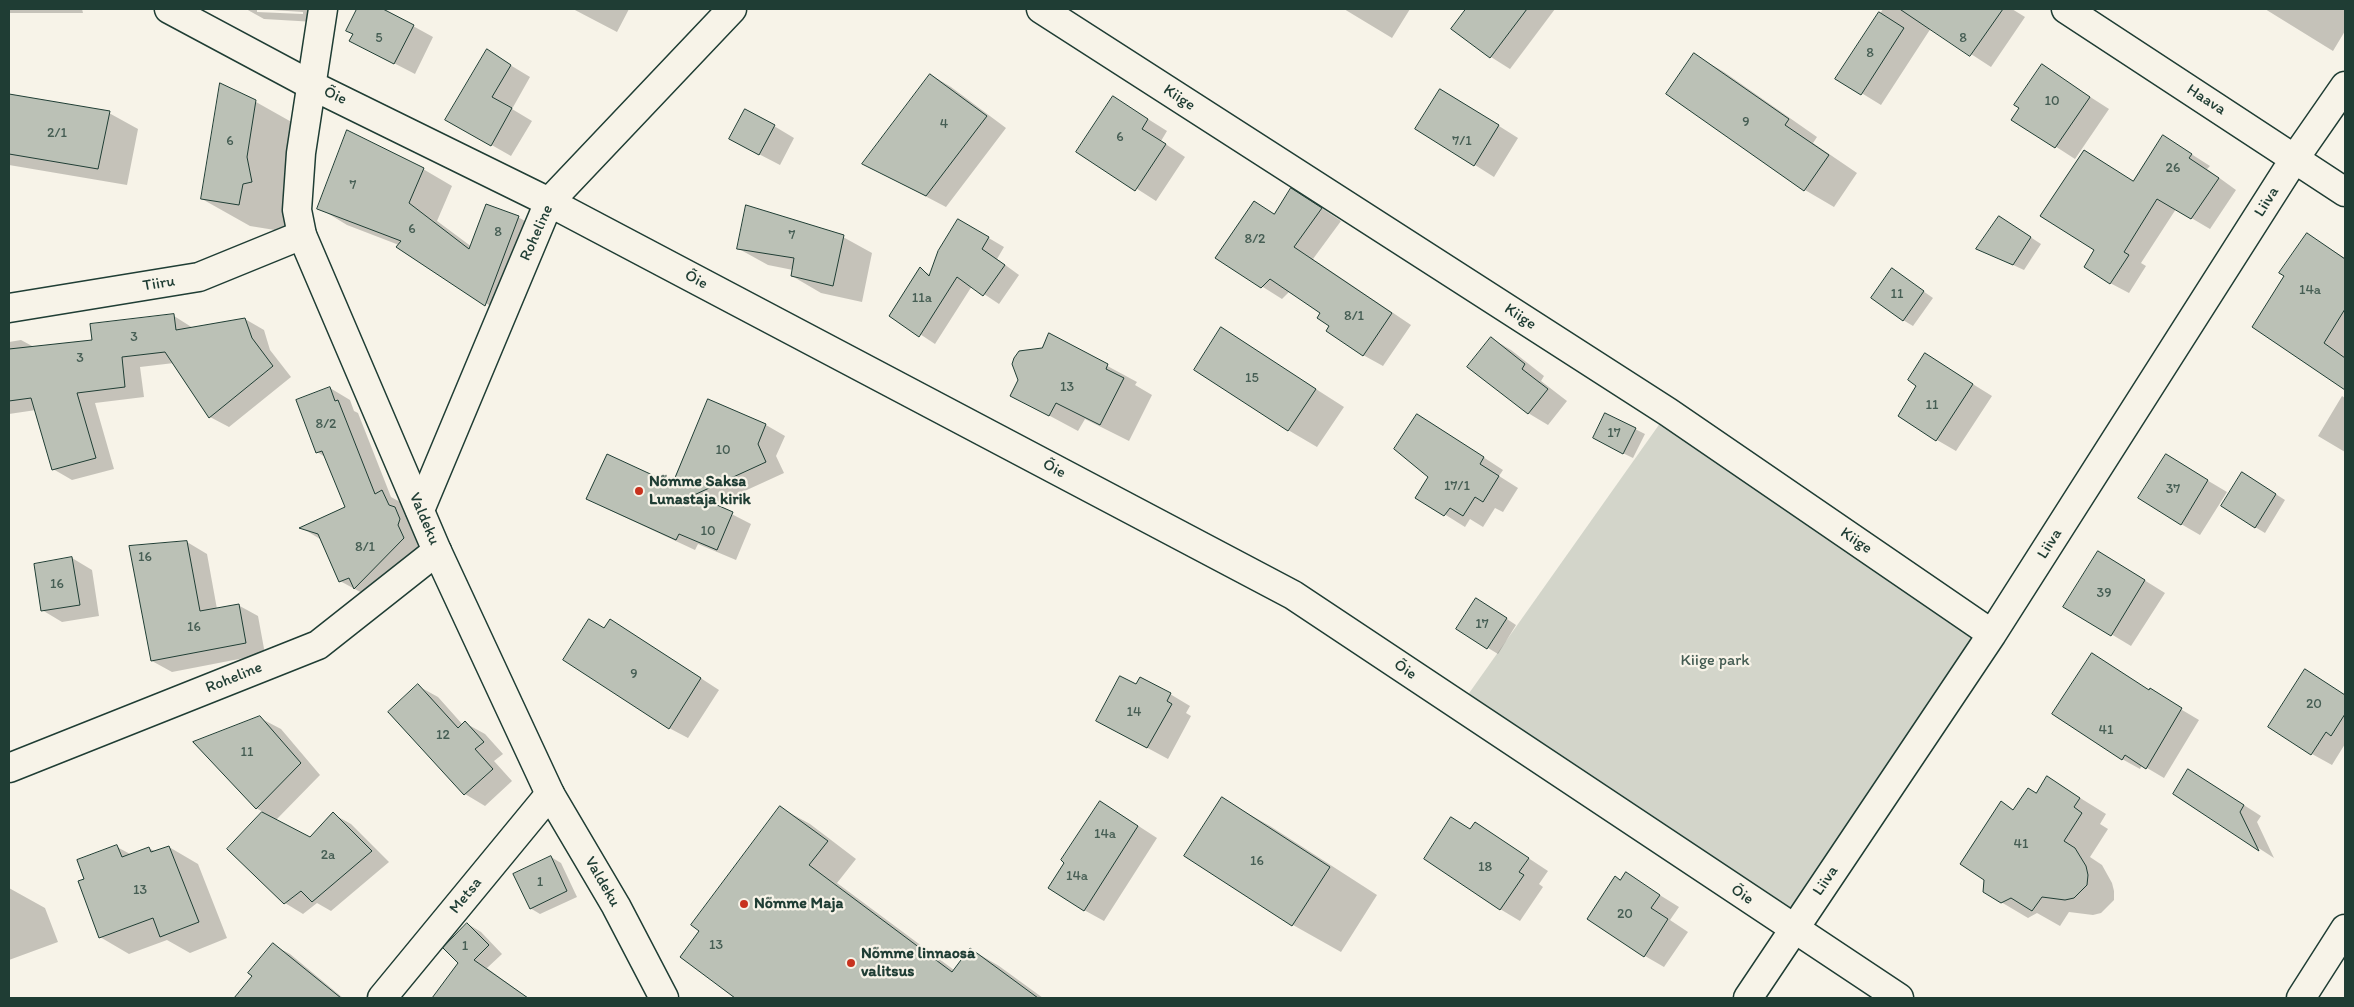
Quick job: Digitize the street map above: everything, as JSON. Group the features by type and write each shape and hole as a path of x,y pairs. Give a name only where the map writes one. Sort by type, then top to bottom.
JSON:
{"street":[{"name":"Õie","path":"169,9 312,85 549,202 1293,595 1899,998"},
{"name":"Valdeku","path":"323,9 301,153 297,210 302,235 437,550 550,794 616,906 664,998"},
{"name":"Roheline","path":"420,510 549,202 732,9"},
{"name":"Kiige","path":"1041,9 1668,412 1992,634"},
{"name":"Haava","path":"2066,9 2345,192"},
{"name":"Liiva","path":"1748,998 1992,634 2295,158 2345,86"},
{"name":"Tiiru","path":"9,308 199,277 302,235"},
{"name":"Roheline","path":"9,768 318,645 437,550"},
{"name":"Metsa","path":"382,998 550,794"},
{"path":"2301,998 2345,929"}],"green space":[{"name":"Kiige park","path":"1668,412 1992,634 1794,929 1460,706"}],"building":[{"path":"357,9 383,9 414,25 394,64 349,41 353,34 346,31"},
{"path":"1466,9 1527,9 1490,58 1451,29"},
{"path":"1900,9 2003,9 1970,56"},
{"path":"1879,12 1904,28 1861,95 1835,79"},
{"path":"487,49 511,65 492,97 512,108 491,146 445,120"},
{"path":"1694,53 1789,119 1785,125 1829,155 1804,191 1666,94"},
{"path":"2042,64 2090,97 2055,148 2011,120 2019,108 2014,105"},
{"path":"930,74 987,116 926,196 862,164"},
{"path":"220,83 256,100 247,157 252,182 243,184 239,205 201,199"},
{"path":"1440,89 1499,125 1474,166 1415,129"},
{"path":"9,94 110,111 98,169 9,154"},
{"path":"1113,96 1148,119 1142,129 1166,144 1135,191 1076,152"},
{"path":"745,109 775,125 759,155 729,139"},
{"path":"347,130 424,168 409,203 469,249 486,204 519,216 485,306 396,247 401,241 317,209"},
{"path":"2163,135 2192,154 2189,158 2219,178 2191,219 2157,199 2124,252 2129,255 2110,284 2084,267 2094,250 2040,216 2084,150 2133,181"},
{"path":"1291,188 1322,208 1294,247 1392,313 1363,356 1326,331 1329,326 1317,318 1320,313 1270,279 1261,288 1215,258 1254,201 1274,214"},
{"path":"746,205 844,235 833,286 791,276 794,258 737,249"},
{"path":"1999,216 2031,237 2013,265 1976,249"},
{"path":"958,219 989,237 982,249 1005,265 983,296 957,277 919,337 889,316 920,267 929,276 938,251"},
{"path":"2307,233 2345,259 2345,309 2324,343 2345,358 2345,390 2252,327 2284,276 2279,273"},
{"path":"1892,268 1924,291 1903,321 1871,298"},
{"path":"174,314 176,330 245,318 252,338 273,366 209,418 165,352 122,357 125,387 77,393 96,458 52,470 31,398 9,401 9,349 92,340 90,324"},
{"path":"1221,327 1316,389 1288,431 1194,370"},
{"path":"1049,333 1108,364 1106,369 1124,378 1100,425 1056,403 1049,416 1010,396 1018,380 1012,364 1014,358 1019,351 1042,348"},
{"path":"1491,337 1525,364 1522,369 1548,389 1528,414 1467,367"},
{"path":"1925,353 1973,384 1936,441 1898,416 1916,386 1908,380"},
{"path":"330,387 335,401 338,400 375,494 382,490 389,505 395,507 400,519 398,525 404,538 354,589 349,578 339,582 318,534 299,528 345,507 322,451 316,453 296,400"},
{"path":"708,399 766,424 758,444 766,462 694,495 733,512 717,550 679,534 676,540 586,499 607,454 672,484"},
{"path":"1605,413 1636,428 1623,454 1593,438"},
{"path":"1417,414 1484,457 1480,464 1499,476 1483,502 1475,497 1463,516 1450,508 1444,516 1415,498 1428,477 1394,449"},
{"path":"2166,454 2208,480 2181,525 2138,498"},
{"path":"2242,472 2276,494 2255,528 2221,506"},
{"path":"187,541 200,611 239,604 246,643 151,661 129,546"},
{"path":"2098,551 2145,580 2111,636 2063,607"},
{"path":"72,557 80,605 41,611 34,564"},
{"path":"1476,598 1507,618 1487,649 1456,629"},
{"path":"589,619 604,628 610,619 701,678 669,729 563,660"},
{"path":"2092,653 2149,690 2150,688 2182,708 2146,769 2125,755 2122,760 2052,714"},
{"path":"2305,669 2345,695 2345,714 2331,736 2326,732 2311,755 2268,727"},
{"path":"1120,676 1136,684 1140,677 1171,693 1167,701 1172,704 1147,748 1096,721"},
{"path":"418,684 458,728 465,721 484,742 475,749 493,769 464,795 388,712"},
{"path":"260,716 301,763 256,809 193,742"},
{"path":"2188,769 2244,805 2240,812 2259,851 2173,794"},
{"path":"2047,776 2080,798 2074,807 2082,813 2064,841 2075,848 2086,866 2088,875 2087,885 2074,898 2065,900 2042,897 2032,911 2011,898 2001,903 1983,892 1984,880 1960,864 2001,801 2013,810 2028,788 2036,793"},
{"path":"1222,797 1330,867 1292,926 1184,856"},
{"path":"1100,801 1138,826 1084,911 1048,888 1064,863 1061,860"},
{"name":"Nõmme Maja","path":"780,806 828,841 809,865 952,972 970,948 1038,998 735,998 680,957 699,931 691,925"},
{"path":"262,812 310,837 333,812 372,851 312,902 301,891 284,904 227,849"},
{"path":"1451,817 1470,829 1475,822 1529,858 1519,872 1524,875 1500,910 1424,859"},
{"path":"117,845 122,857 149,847 151,852 169,846 199,922 160,937 153,918 99,938 78,881 84,879 77,860"},
{"path":"551,856 567,891 530,909 513,874"},
{"path":"1626,872 1660,895 1651,908 1668,919 1644,957 1587,919 1615,876 1620,880"},
{"path":"467,923 489,945 474,960 528,998 432,998 458,963 443,948"},
{"path":"273,943 341,998 234,998 252,976 248,973"}],"place":[{"name":"Nõmme Saksa Lunastaja kirik","path":"639,491"},
{"name":"Nõmme Maja","path":"744,904"},
{"name":"Nõmme linnaosa valitsus","path":"851,963"}]}
